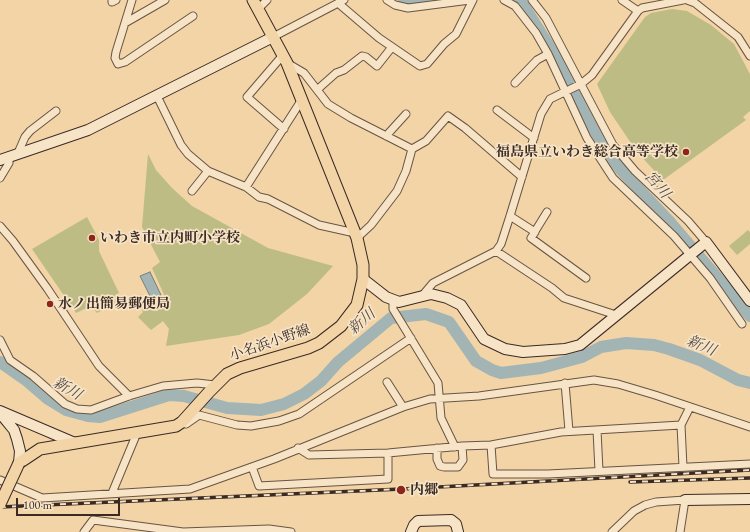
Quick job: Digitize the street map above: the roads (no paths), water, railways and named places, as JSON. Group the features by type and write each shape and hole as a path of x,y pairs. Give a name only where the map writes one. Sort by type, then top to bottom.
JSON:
{"main road":[{"name":"小名浜小野線","path":"176,426 193,411 212,388 227,374 240,368 308,348 330,336 350,317 357,305 363,279 363,265 356,236 285,59 256,5"},
{"path":"0,504 19,463 40,449 176,426"}],"street":[{"path":"112,0 112,2 116,0"},
{"path":"132,0 116,52 115,58 118,64 125,62 193,16"},
{"path":"125,23 166,0"},
{"path":"256,5 267,0"},
{"path":"387,0 395,5 408,8 470,0"},
{"path":"9,156 88,130 341,2 392,47 420,66 427,64 444,44 456,34 473,0"},
{"path":"504,0 515,6 526,18 548,54 587,138 613,178 674,236 691,255 710,278 742,324"},
{"path":"532,0 546,18 579,84 613,145 651,188 688,222 750,301"},
{"path":"622,0 638,11"},
{"path":"422,296 433,283 496,251 501,244 534,138 545,106 550,99 579,84 598,69 638,11 642,8 683,0"},
{"path":"687,0 695,3 738,37 750,56"},
{"path":"318,89 336,73 344,70 362,56 366,57 377,66 392,47"},
{"path":"515,83 537,60 548,54"},
{"path":"284,129 247,97 285,59 304,72 328,104 412,149"},
{"path":"157,96 181,145 198,164 208,171 246,188 259,197 268,198 319,225 356,236 371,225 397,191 406,171 412,149 426,141 448,116 466,128 522,177"},
{"path":"246,188 301,101"},
{"path":"497,110 534,138"},
{"path":"0,178 9,163 9,156 30,131 56,111"},
{"path":"386,136 406,114"},
{"path":"192,191 208,171"},
{"path":"547,212 531,238 586,278"},
{"path":"510,216 534,233"},
{"path":"0,226 13,241 47,288 99,366 129,396"},
{"path":"363,279 393,300 406,301 422,296 439,294 454,301 465,310 484,339 505,350 523,352 574,348 586,341 704,244"},
{"path":"496,251 564,298 616,315"},
{"path":"393,300 393,309 438,383 441,418 458,446 463,460 458,466 444,468 440,466 437,459 437,448"},
{"path":"176,426 186,424 199,415 237,425 251,426 278,421 299,414 410,337"},
{"path":"0,340 10,360 33,376 65,404 77,409 91,410 129,396 163,386 197,383 212,388"},
{"path":"0,480 42,498 190,489 252,467 403,407 430,399 479,396 565,383 604,381 750,427"},
{"path":"387,382 403,407"},
{"path":"565,383 569,431"},
{"path":"683,467 681,425 690,407"},
{"path":"0,412 74,443"},
{"path":"0,412 14,430 18,439 20,451 19,463"},
{"path":"298,448 309,455 388,453 458,446 491,446 569,431 681,425"},
{"path":"597,430 599,470"},
{"path":"112,493 137,433"},
{"path":"491,446 493,474 521,472 548,474 599,470 750,464"},
{"path":"252,467 259,486 388,479 388,453"},
{"path":"612,532 634,510 656,502 750,499"},
{"path":"680,532 685,500"},
{"path":"84,532 93,520 184,532 269,528 291,532"},
{"path":"411,532 414,525 418,521 451,520 456,524 458,532"}],"waterway":[{"name":"宮川","path":"404,0 409,2 432,0"},
{"name":"宮川","path":"520,0 554,54 606,151 621,170 668,220 750,316"},
{"name":"新川","path":"0,362 26,380 48,399 66,410 88,416 100,417 169,395 184,396 227,408 261,410 284,404 304,394 321,381 338,362 391,318 426,314 449,322 476,361 501,373 541,368 582,357 601,347 626,343 654,345 669,349 700,360 738,380 750,383"}],"railway":[{"path":"0,507 402,489 750,470"},
{"path":"630,482 750,478"}],"place":[{"name":"福島県立いわき総合高等学校","path":"686,152"},
{"name":"いわき市立内町小学校","path":"92,238"},
{"name":"水ノ出簡易郵便局","path":"50,304"},
{"name":"内郷","path":"401,490"}]}
